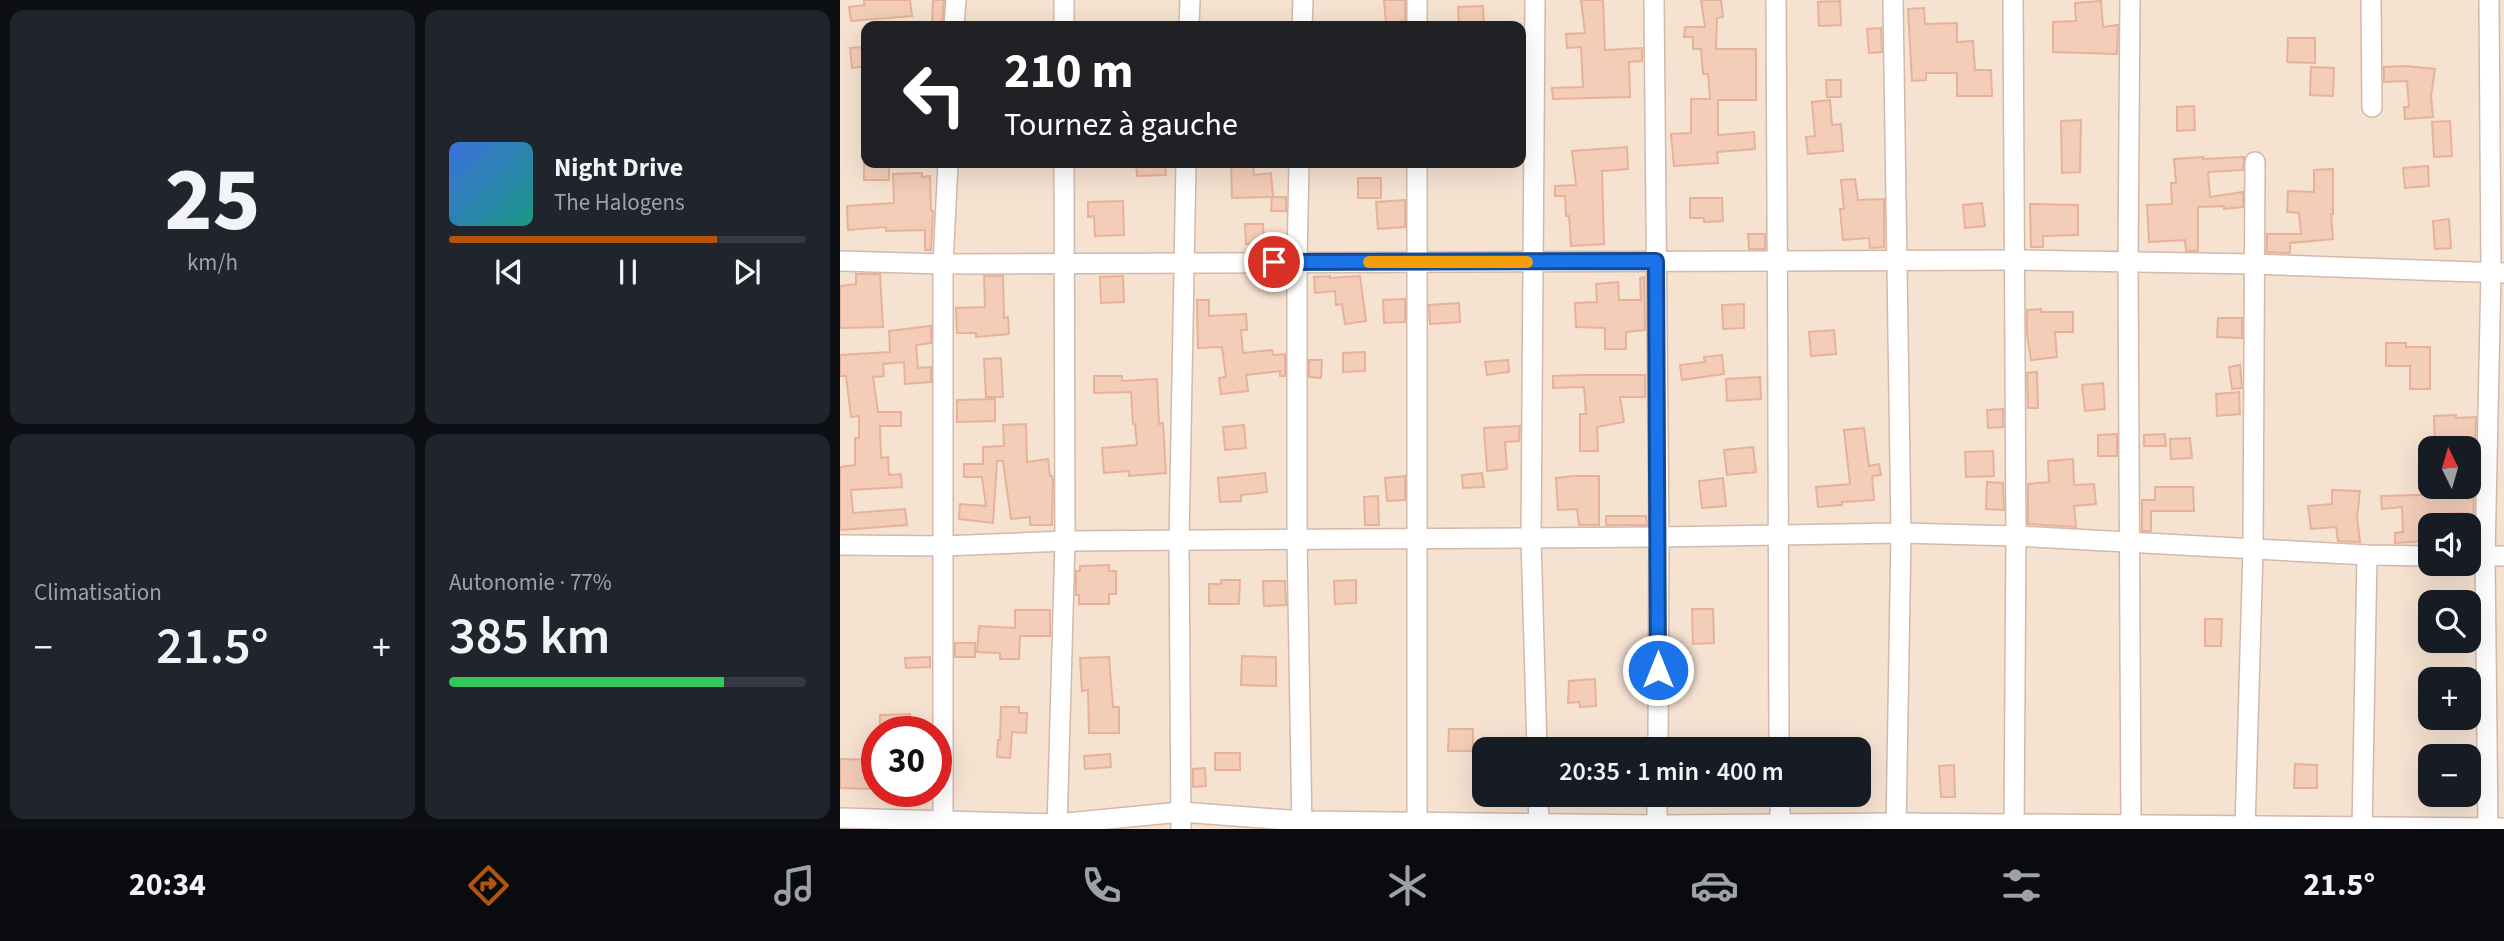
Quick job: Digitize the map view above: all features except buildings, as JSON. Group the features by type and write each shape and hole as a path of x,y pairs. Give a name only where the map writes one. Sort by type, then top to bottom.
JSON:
{"street":[{"path":"954,21 956,0"},
{"path":"1064,0 1064,21"},
{"path":"1189,21 1190,0"},
{"path":"1302,21 1303,0"},
{"path":"1417,0 1417,21"},
{"path":"1535,0 1531,538 1537,737"},
{"path":"1654,0 1658,737"},
{"path":"1776,0 1780,261 1777,536 1779,737"},
{"path":"1893,0 1901,533 1896,826"},
{"path":"2013,0 2016,536 2014,827"},
{"path":"2130,0 2127,262 2131,828"},
{"path":"2371,0 2372,107"},
{"path":"2488,829 2486,556 2498,272 2489,0"},
{"path":"2245,828 2252,548 2255,162"},
{"path":"943,825 943,264 948,168"},
{"path":"1057,826 1065,541 1064,168"},
{"path":"1181,820 1179,540 1186,168"},
{"path":"1299,168 1297,539 1302,825"},
{"path":"1417,168 1417,826"},
{"path":"840,261 943,264 2015,260 2498,272"},
{"path":"840,545 944,546 1065,541 1901,533 2016,536 2367,555 2418,555"},
{"path":"2362,828 2367,555"},
{"path":"1538,807 1539,826"},
{"path":"1657,807 1657,827"},
{"path":"1780,807 1780,827"},
{"path":"840,818 943,825 1057,826 1181,820 1417,826 2504,828"}],"shaded area":[{"path":"840,0 2504,0 2504,828 840,829"}],"slow traffic":[{"path":"1369,262 1527,262"}],"route":[{"path":"1274,262 1656,261 1658,670"}]}
